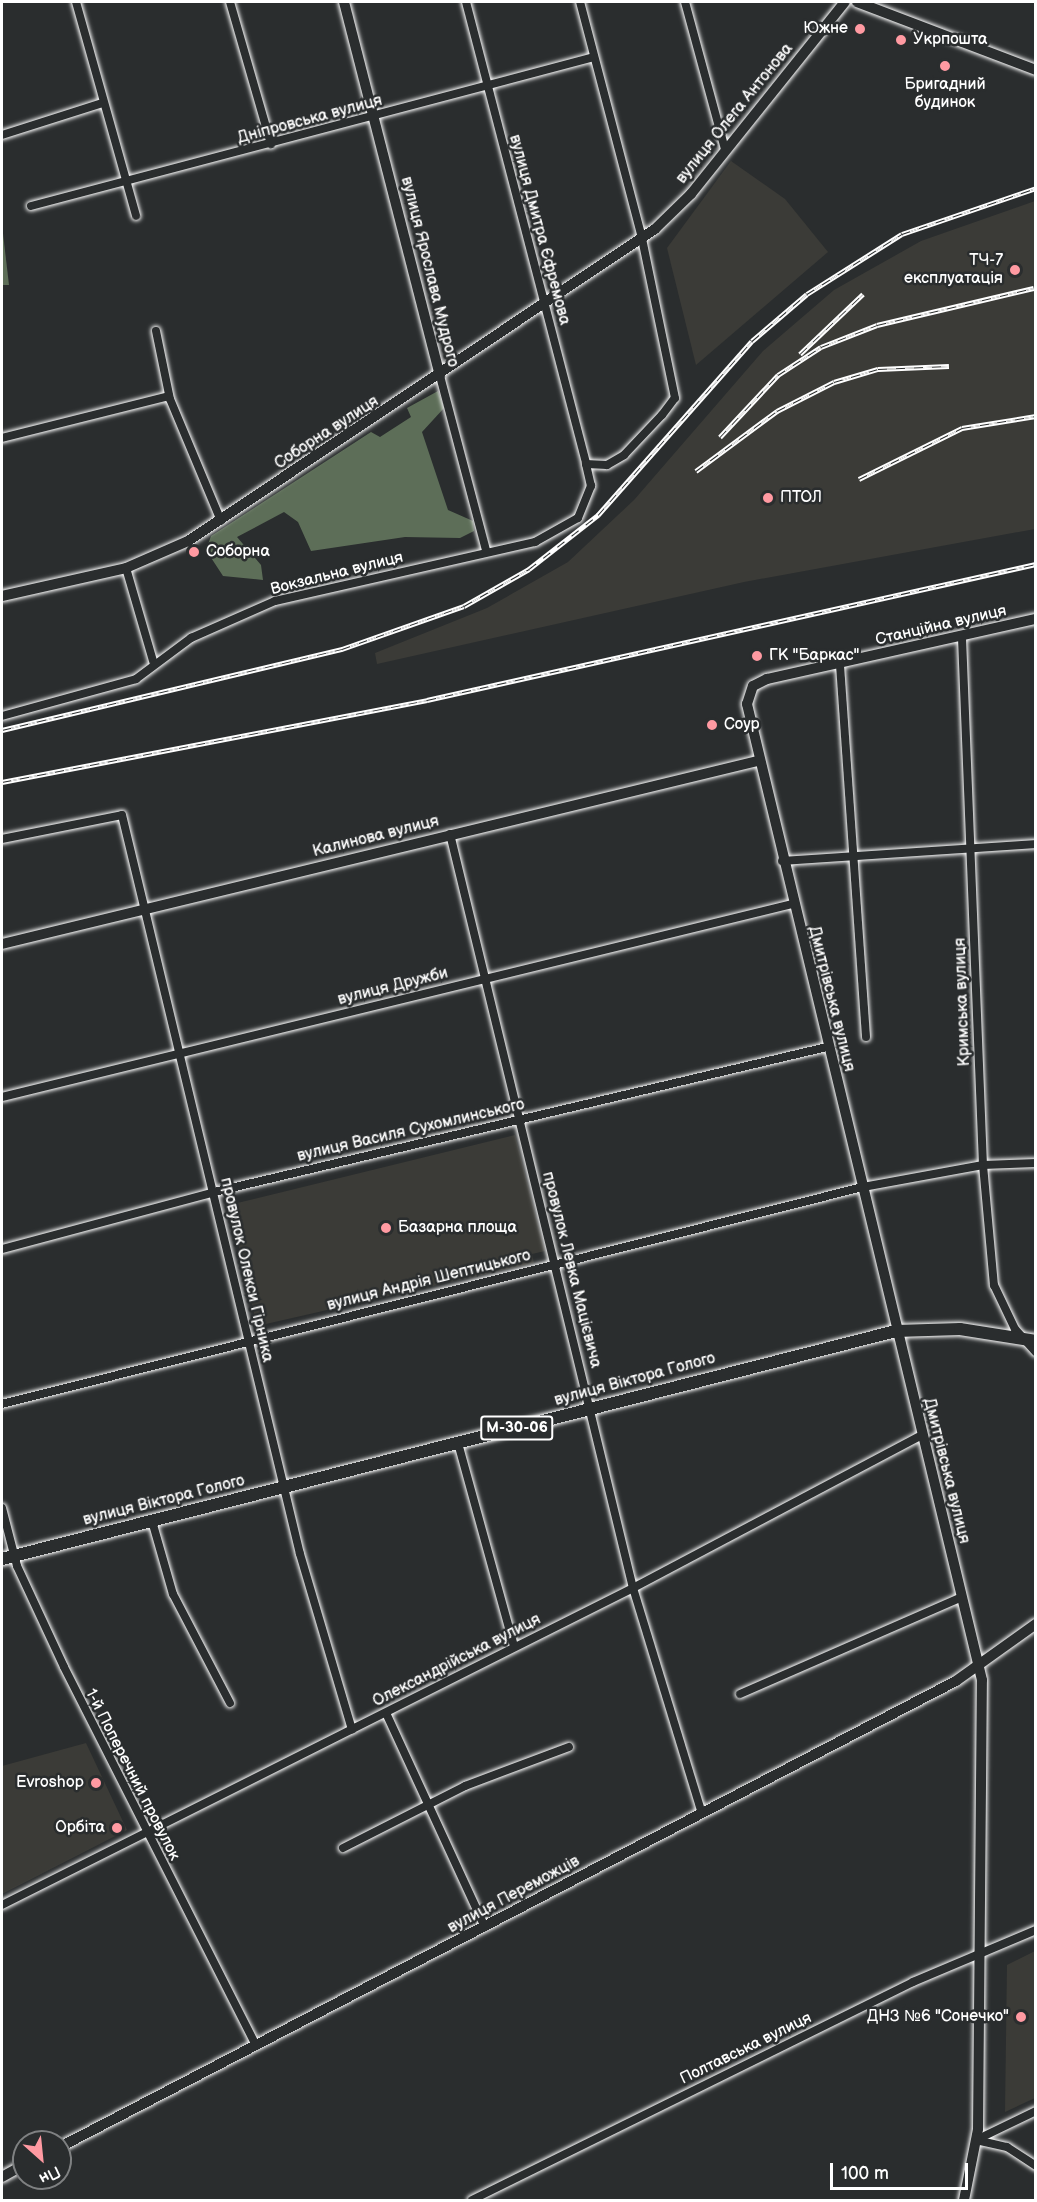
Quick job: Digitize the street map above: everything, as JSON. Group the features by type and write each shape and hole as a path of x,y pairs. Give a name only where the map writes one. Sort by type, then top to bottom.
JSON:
{"main road":[{"name":"вулиця Віктора Голого","path":"2,1559 896,1331 960,1329 1029,1339"}],"street":[{"path":"76,2 135,216"},
{"path":"231,2 271,144"},
{"name":"вулиця Ярослава Мудрого","path":"344,2 486,550"},
{"name":"вулиця Дмитра Єфремова","path":"466,2 591,486 578,518 535,542 486,550"},
{"path":"580,2 642,238 675,398 624,455 607,465 586,465"},
{"path":"685,2 725,149"},
{"name":"вулиця Олега Антонова","path":"642,238 677,209 845,2"},
{"path":"857,2 1035,70"},
{"name":"Дніпровська вулиця","path":"31,206 594,57"},
{"path":"2,135 102,103"},
{"name":"Соборна вулиця","path":"2,596 126,568 221,520 440,376 543,301 642,238"},
{"path":"156,331 169,396 221,520"},
{"path":"2,438 169,396"},
{"name":"Вокзальна вулиця","path":"2,717 111,688 136,679 153,662 275,601 486,550"},
{"path":"126,568 153,662"},
{"name":"Станційна вулиця","path":"758,761 747,704 753,686 1035,620"},
{"name":"Кримська вулиця","path":"962,638 983,1165 994,1284 1035,1352"},
{"path":"840,665 856,853 866,1037"},
{"name":"Калинова вулиця","path":"2,944 147,907 758,761"},
{"name":"Дмитрівська вулиця","path":"758,761 979,1664 982,1956 976,2140 964,2200"},
{"name":"провулок Олекси Гірника","path":"2,839 122,815 147,907 248,1341 285,1488 352,1730"},
{"name":"провулок Левка Мацієвича","path":"450,834 554,1263 592,1408 633,1588 702,1813"},
{"path":"782,861 856,853 1035,844"},
{"name":"вулиця Дружби","path":"2,1097 180,1051 792,904"},
{"name":"вулиця Василя Сухомлинського","path":"2,1248 214,1192 828,1047"},
{"name":"вулиця Андрія Шептицького","path":"2,1404 554,1263 863,1187 983,1165 1035,1163"},
{"name":"Олександрійська вулиця","path":"2,1905 633,1588 922,1435"},
{"path":"458,1443 514,1646"},
{"name":"1-й Поперечний провулок","path":"2,1508 14,1556 145,1833 256,2046"},
{"path":"152,1521 173,1594 230,1703"},
{"path":"740,1694 962,1597"},
{"name":"вулиця Переможців","path":"72,2141 702,1813 979,1664 1035,1624"},
{"path":"386,1713 485,1927"},
{"path":"343,1848 429,1806 569,1747"},
{"name":"Полтавська вулиця","path":"472,2200 903,1987 982,1956 1035,1930"},
{"path":"976,2140 1035,2111"},
{"path":"976,2140 1007,2147 1035,2166"}],"shaded area":[{"path":"731,161 785,199 828,252 696,365 667,248"},
{"path":"1035,201 1035,529 744,582 377,664 375,653 487,608 568,562 634,500 763,351 834,290 921,241"},
{"name":"Базарна площа","path":"515,1135 545,1251 532,1254 534,1263 257,1326 229,1205"},
{"path":"86,1743 127,1830 2,1894 2,1766"},
{"name":"ДНЗ №6 \"Сонечко\"","path":"1035,1951 1035,2098 1005,2112 1007,1965"}],"green space":[{"path":"2,225 9,285 2,285"},
{"path":"438,391 444,408 422,432 448,510 473,521 474,531 460,538 405,537 311,551 298,522 284,512 237,537 261,565 263,580 223,576 206,550 211,536 371,432 380,437 411,417 407,408"}],"railway":[{"path":"2,730 342,649 464,606 529,569 598,515 752,341 807,294 902,234 1036,188"},
{"path":"720,437 778,375 821,347 877,325 1034,288"},
{"path":"800,354 863,294"},
{"path":"696,471 777,411 834,382 878,369 949,366"},
{"path":"859,479 962,428 1036,416"},
{"path":"2,782 427,700 1036,564"}],"place":[{"name":"Южне","path":"860,29"},
{"name":"Укрпошта","path":"901,40"},
{"name":"Бригадний будинок","path":"945,66"},
{"name":"ТЧ-7 експлуатація","path":"1015,270"},
{"name":"ПТОЛ","path":"768,498"},
{"name":"Соборна","path":"194,552"},
{"name":"ГК \"Баркас\"","path":"757,656"},
{"name":"Соур","path":"712,725"},
{"name":"Базарна площа","path":"386,1228"},
{"name":"Evroshop","path":"96,1783"},
{"name":"Орбіта","path":"117,1828"},
{"name":"ДНЗ №6 \"Сонечко\"","path":"1021,2017"}]}
